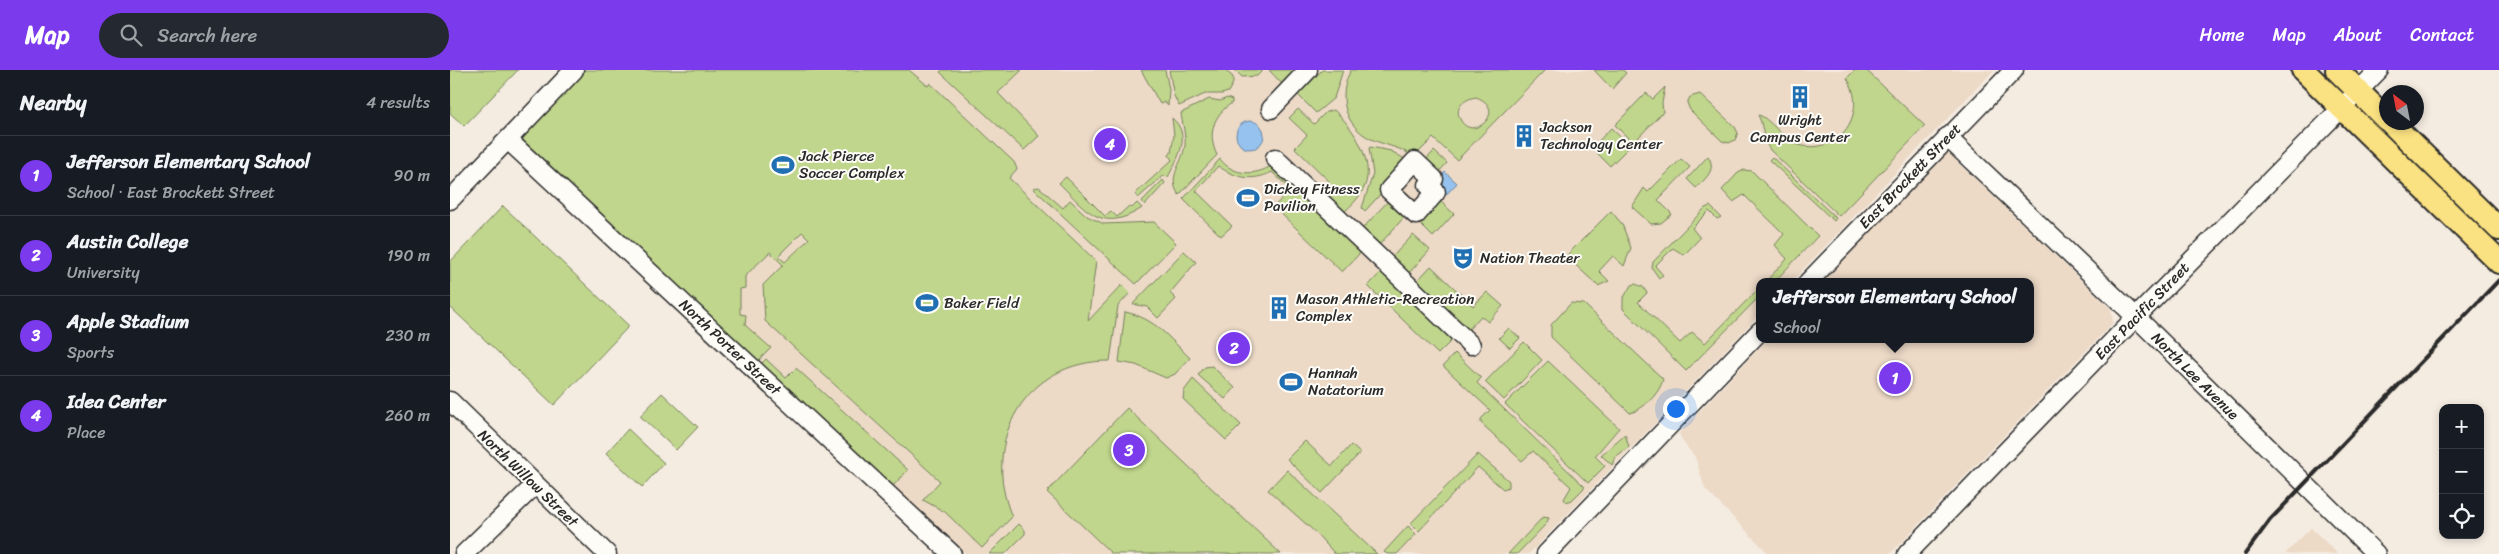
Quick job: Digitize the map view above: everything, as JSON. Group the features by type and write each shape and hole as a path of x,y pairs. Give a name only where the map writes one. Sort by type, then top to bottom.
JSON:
{"main road":[{"path":"2303,70 2499,262"},
{"path":"2336,70 2379,112"},
{"path":"2398,130 2499,229"}],"street":[{"path":"450,200 574,70"},
{"path":"1271,109 1308,70"},
{"name":"East Brockett Street","path":"1812,278 2014,70"},
{"name":"East Pacific Street","path":"1907,554 2136,317 2379,70"},
{"name":"North Lee Avenue","path":"1947,137 2136,317 2376,554"},
{"name":"North Porter Street","path":"508,140 941,550"},
{"path":"1275,158 1471,345"},
{"path":"1546,554 1756,335"},
{"name":"North Willow Street","path":"450,401 607,554"},
{"path":"464,554 535,485"}],"shaded area":[{"path":"584,70 1994,70 1795,278 1756,278 1756,318 1529,554 966,554 515,142"},
{"path":"1946,151 2111,309 2113,323 1890,554 1769,554 1705,489 1695,457 1682,441 1679,433 1764,343 2034,343 2034,278 1826,278"},
{"path":"2311,528 2338,554 2285,554"}],"green space":[{"path":"450,70 518,70 464,126 450,113"},
{"path":"585,70 909,70 928,86 930,83 1014,162 1017,169 1009,178 1096,261 1088,321 1122,285 1130,293 1118,306 1110,361 1080,364 1054,374 1033,390 1017,410 1007,434 1002,461 1004,489 1012,517 982,548 945,512 923,500 940,481 765,321 763,285 783,265 770,252 745,276 745,288 740,289 740,314 746,315 745,325 771,348 757,362 523,144 523,135","holes":["802,232 809,239 785,262 778,256"]},
{"path":"942,70 1022,70 998,93 1039,136 1024,150 940,72"},
{"path":"1141,70 1165,70 1169,89 1168,106 1165,102 1160,104"},
{"path":"1169,70 1225,70 1233,77 1233,83 1228,92 1205,94 1179,106 1174,96"},
{"path":"1235,70 1263,70 1257,76 1242,77"},
{"path":"1269,70 1297,70 1283,85"},
{"path":"1322,70 1343,70 1334,98 1316,113 1298,95"},
{"path":"1351,70 1545,70 1457,160 1433,138 1414,157 1404,151 1371,139 1362,133 1349,118 1346,109 1344,90","holes":["1476,97 1486,102 1490,109 1489,116 1485,122 1472,128 1466,126 1460,119 1458,110 1462,104 1468,99"]},
{"path":"1594,70 1623,70 1626,73 1612,89"},
{"path":"1855,70 1866,70 1925,126 1839,216 1770,150 1758,115 1767,120 1793,143 1814,147 1827,144 1838,138 1847,128 1852,117 1855,104 1853,91 1847,78"},
{"path":"1665,87 1662,103 1663,112 1633,143 1615,125 1646,93 1653,99"},
{"path":"1700,94 1735,127 1738,133 1735,140 1729,143 1722,141 1690,110 1687,103 1690,97"},
{"path":"1227,98 1232,100 1232,103 1216,119 1212,133 1212,140 1217,155 1179,195 1174,182 1176,170 1185,145 1181,113 1209,99 1220,101"},
{"path":"1298,109 1314,124 1326,112 1334,110 1355,135 1361,146 1365,156 1367,178 1360,195 1344,212 1321,190 1329,181 1295,148 1307,135 1289,118"},
{"path":"1172,118 1178,125 1182,139 1176,162 1168,177 1163,176 1138,198 1135,194 1172,160 1169,155 1174,135"},
{"path":"1611,128 1630,146 1610,166 1596,152 1594,146"},
{"path":"1369,148 1391,151 1410,162 1365,211 1362,208 1373,174"},
{"path":"1434,151 1447,163 1436,175 1423,163"},
{"path":"1708,156 1711,170 1696,188 1687,179"},
{"path":"1772,157 1836,218 1834,221 1769,160"},
{"path":"1220,159 1231,169 1244,173 1258,172 1271,166 1361,252 1342,272 1274,207 1290,189 1272,172 1251,178 1238,176 1218,166 1196,191 1232,226 1221,236 1183,199"},
{"path":"1681,159 1690,167 1658,200 1672,214 1661,223 1651,224 1632,207 1644,188 1648,192"},
{"path":"1744,170 1752,171 1818,236 1778,278 1769,278 1787,259 1775,245 1784,234 1744,195 1733,202 1722,190 1738,173"},
{"path":"1066,177 1105,216 1111,211 1117,217 1129,206 1132,208 1137,203 1142,208 1128,216 1116,219 1096,216 1078,202 1059,183"},
{"path":"1163,180 1165,183 1145,205 1142,201"},
{"path":"1039,187 1063,208 1070,200 1087,216 1104,224 1154,222 1176,243 1136,284 1033,188"},
{"path":"1391,198 1408,213 1379,245 1362,229"},
{"path":"1438,199 1454,214 1433,237 1417,221"},
{"path":"503,206 629,326 554,405 450,307 450,262"},
{"path":"1710,206 1721,217 1717,219 1709,211 1692,228 1700,238 1684,255 1673,248 1655,266 1663,275 1659,278 1652,268 1653,262 1705,208"},
{"path":"1611,211 1622,224 1631,248 1624,266 1613,256 1599,271 1609,281 1598,286 1566,256"},
{"path":"1413,235 1430,250 1409,273 1392,257"},
{"path":"1184,251 1196,262 1170,293 1176,299 1158,318 1147,307 1133,304"},
{"path":"1431,266 1473,306 1487,292 1503,306 1488,322 1481,316 1468,330 1417,281"},
{"path":"1381,272 1452,340 1438,354 1368,286"},
{"path":"1635,284 1643,287 1647,293 1638,302 1680,343 1692,332 1705,343 1756,291 1756,300 1686,371 1623,309 1623,299 1631,285"},
{"path":"1571,303 1584,304 1663,379 1659,390 1641,408 1630,413 1551,337 1551,325"},
{"path":"1125,312 1136,315 1153,324 1190,358 1175,374 1166,378 1136,365 1119,362"},
{"path":"1509,328 1520,338 1510,348 1499,338"},
{"path":"1524,342 1542,360 1504,400 1485,382"},
{"path":"1455,353 1481,378 1477,383 1585,487 1572,500 1566,502 1564,499 1571,487 1533,451 1522,461 1481,423 1481,419 1490,410 1443,366"},
{"path":"766,359 786,378 796,368 908,470 892,487 761,364"},
{"path":"1548,361 1619,428 1595,456 1605,466 1588,483 1505,404"},
{"path":"1212,366 1235,388 1225,399 1198,375 1205,367"},
{"path":"1193,379 1241,425 1226,440 1183,399 1184,391"},
{"path":"662,393 698,427 676,450 640,416"},
{"path":"1127,408 1281,554 1112,554 1047,492"},
{"path":"628,429 664,463 642,487 606,453"},
{"path":"1625,434 1629,447 1615,457 1612,465 1601,455"},
{"path":"1305,441 1332,466 1351,445 1360,453 1322,493 1287,459"},
{"path":"1478,454 1509,481 1509,487 1503,489 1478,467 1419,531 1411,523"},
{"path":"1287,470 1377,554 1335,554 1316,533 1268,490"},
{"path":"1543,517 1549,518 1546,524 1517,554 1508,554"},
{"path":"1019,524 1025,530 1025,534 1005,554 989,554"},
{"path":"1408,526 1416,534 1397,554 1387,554 1384,552"}],"water":[{"path":"1250,121 1260,125 1264,135 1260,145 1250,149 1240,145 1236,135 1240,125"},
{"path":"1445,172 1457,183 1445,196 1433,184"}],"railway":[{"path":"2245,554 2270,520 2499,280"}],"place":[{"name":"Wright Campus Center","path":"1800,97"},
{"name":"Jackson Technology Center","path":"1524,136"},
{"name":"Idea Center","path":"1110,144"},
{"name":"Jack Pierce Soccer Complex","path":"783,165"},
{"name":"Dickey Fitness Pavilion","path":"1248,198"},
{"name":"Nation Theater","path":"1463,258"},
{"name":"Baker Field","path":"927,303"},
{"name":"Mason Athletic-Recreation Complex","path":"1279,308"},
{"name":"Austin College","path":"1234,348"},
{"name":"Jefferson Elementary School","path":"1895,378"},
{"name":"Hannah Natatorium","path":"1291,382"},
{"name":"Apple Stadium","path":"1129,450"}]}
